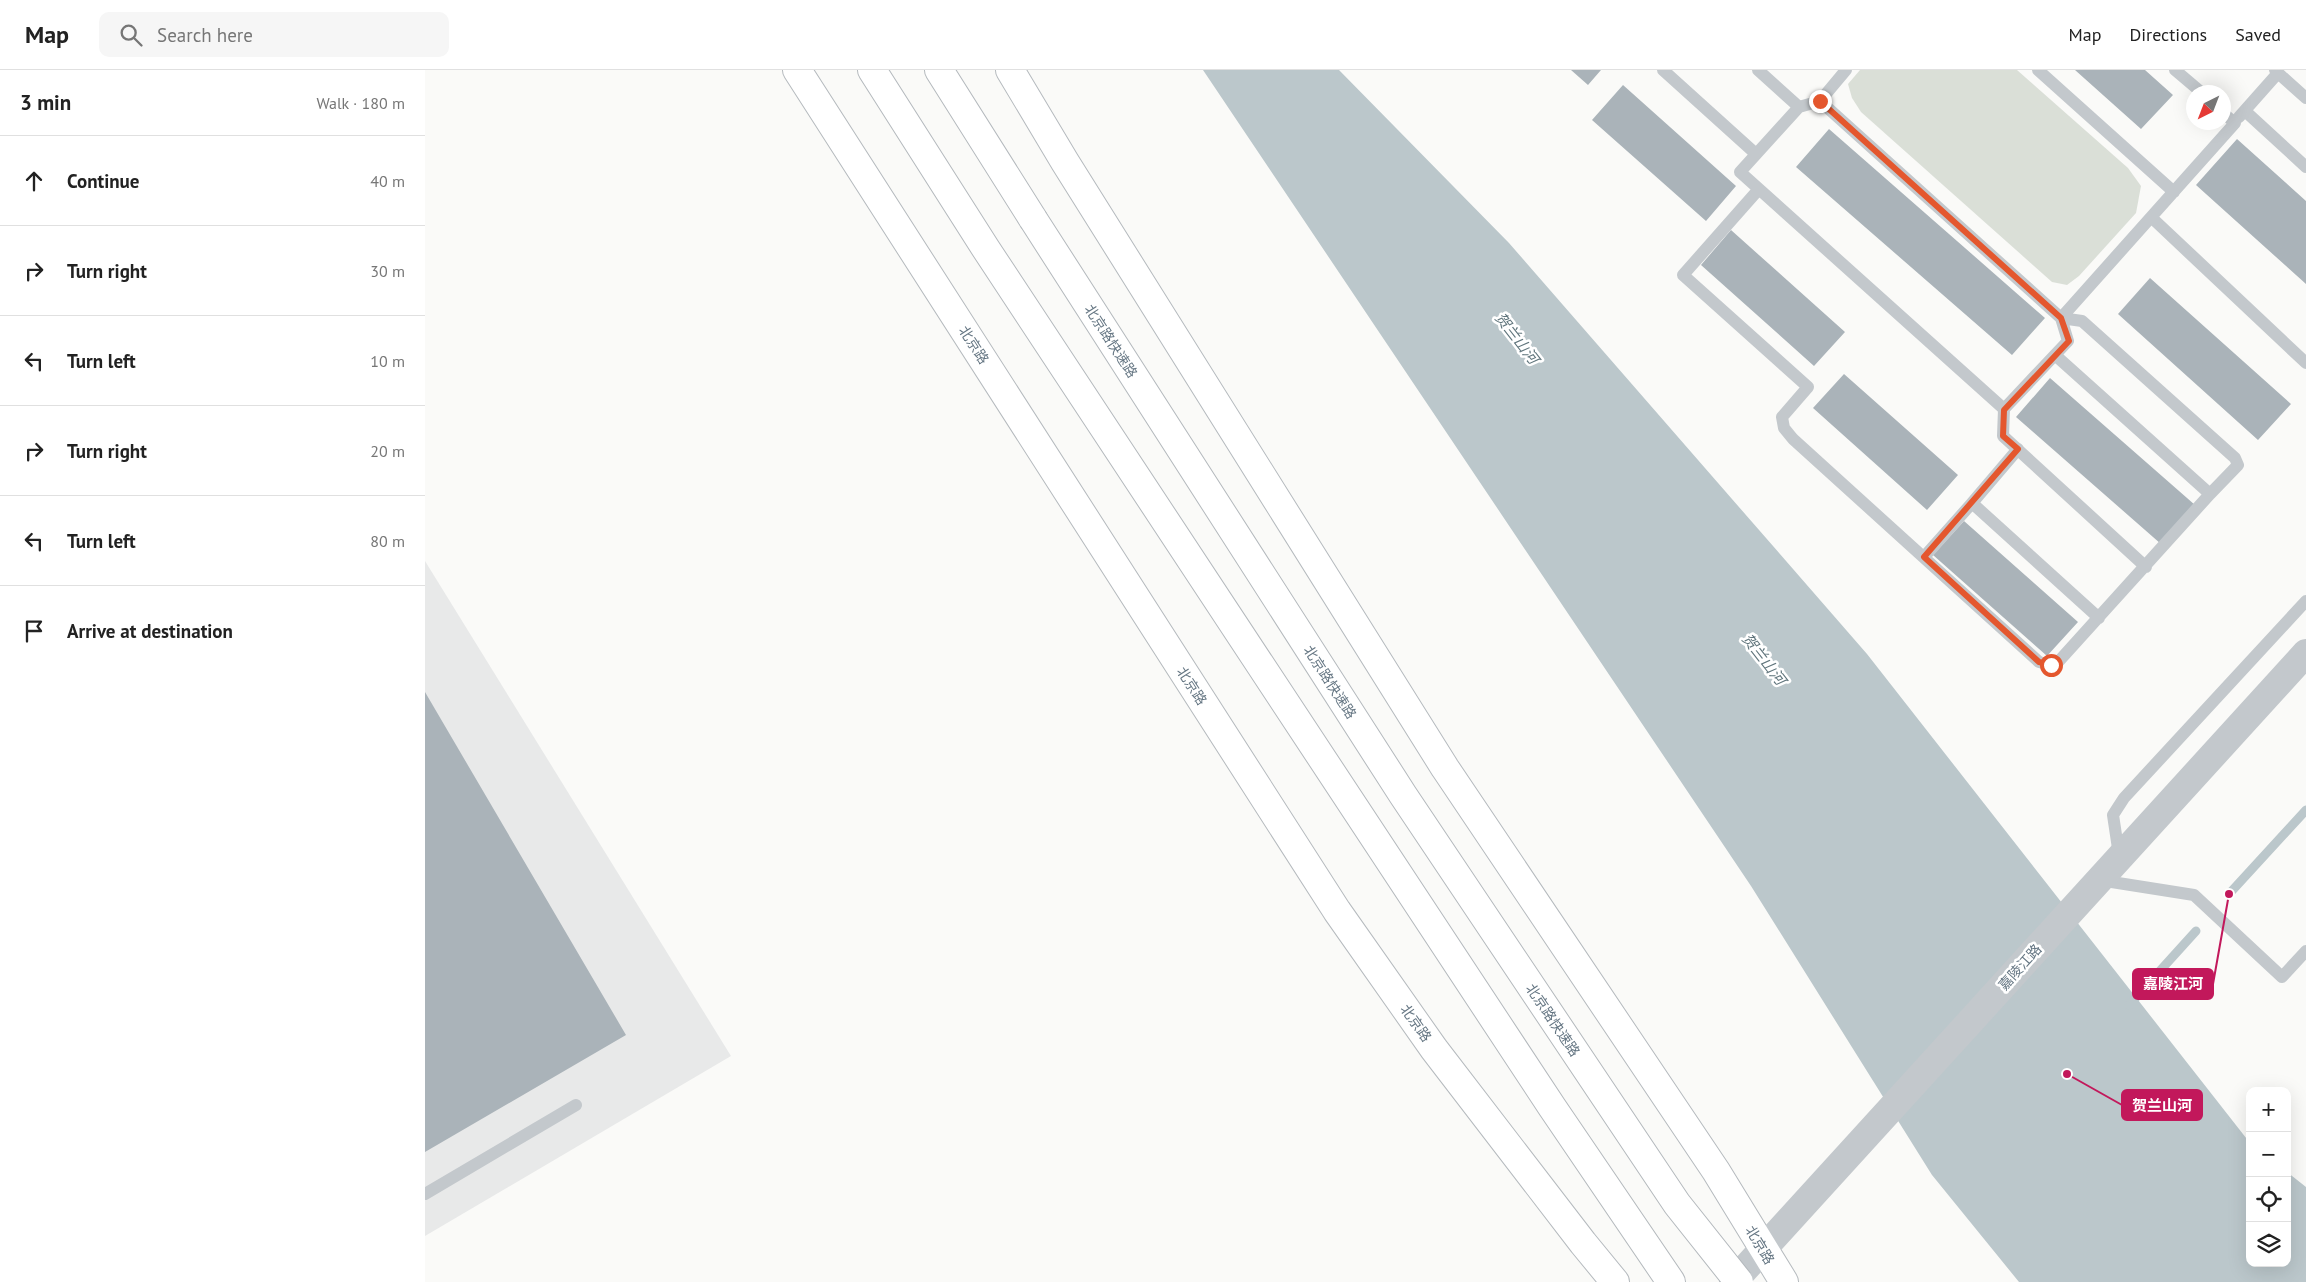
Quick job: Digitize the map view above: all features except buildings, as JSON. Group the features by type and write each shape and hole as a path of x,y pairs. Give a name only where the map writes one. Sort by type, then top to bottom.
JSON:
{"main road":[{"name":"北京路","path":"797,70 1337,911 1434,1049 1615,1282"},
{"path":"872,70 986,249 1552,1107 1671,1282"},
{"name":"北京路快速路","path":"939,70 1403,795 1677,1204 1739,1282"},
{"name":"北京路","path":"1010,70 1065,162 1445,768 1716,1171 1783,1282"}],"street":[{"name":"嘉陵江路","path":"1733,1282 2306,653"}],"lane":[{"path":"1663,70 1756,154"},
{"path":"1758,70 1799,107"},
{"path":"1846,70 1820,101 1799,107 1740,172 2004,410"},
{"path":"2038,70 2174,192"},
{"path":"2175,70 2193,85"},
{"path":"2061,318 2235,123 2277,72 2306,98"},
{"path":"1820,101 2061,318 2069,341 2004,410 2003,436 2146,567"},
{"path":"2245,111 2306,167"},
{"path":"2231,120 2235,123"},
{"path":"1759,189 1683,275 1808,387 1782,417 1784,428 2039,662 2051,665 2059,661 2238,465 2235,458 2082,320 2061,318"},
{"path":"2151,217 2306,363"},
{"path":"2055,355 2210,494"},
{"path":"1924,557 2018,449"},
{"path":"1972,503 2099,618"},
{"path":"2120,857 2113,815 2124,798 2306,601"},
{"path":"2099,880 2194,895 2282,977 2306,951"},
{"path":"425,1194 576,1105"}],"shaded area":[{"path":"1860,70 2017,70 2128,168 2141,186 2136,213 2079,276 2067,285 2052,282 1861,112 1852,98 1848,84"},
{"path":"425,561 731,1056 425,1236"}],"water":[{"path":"1203,70 1339,70 1509,243 1867,654 2246,1138 2246,1267 2291,1267 2291,1175 2306,1187 2306,1282 2019,1282 1932,1175 1751,886"}],"waterway":[{"path":"2229,894 2306,810"},
{"path":"2129,1005 2196,931"}],"place":[{"name":"嘉陵江河","path":"2229,894"},
{"name":"贺兰山河","path":"2067,1074"}],"route":[{"path":"1820,101 2061,318 2069,341 2004,410 2003,436 2018,449 1924,557 2039,662 2051,665"}]}
